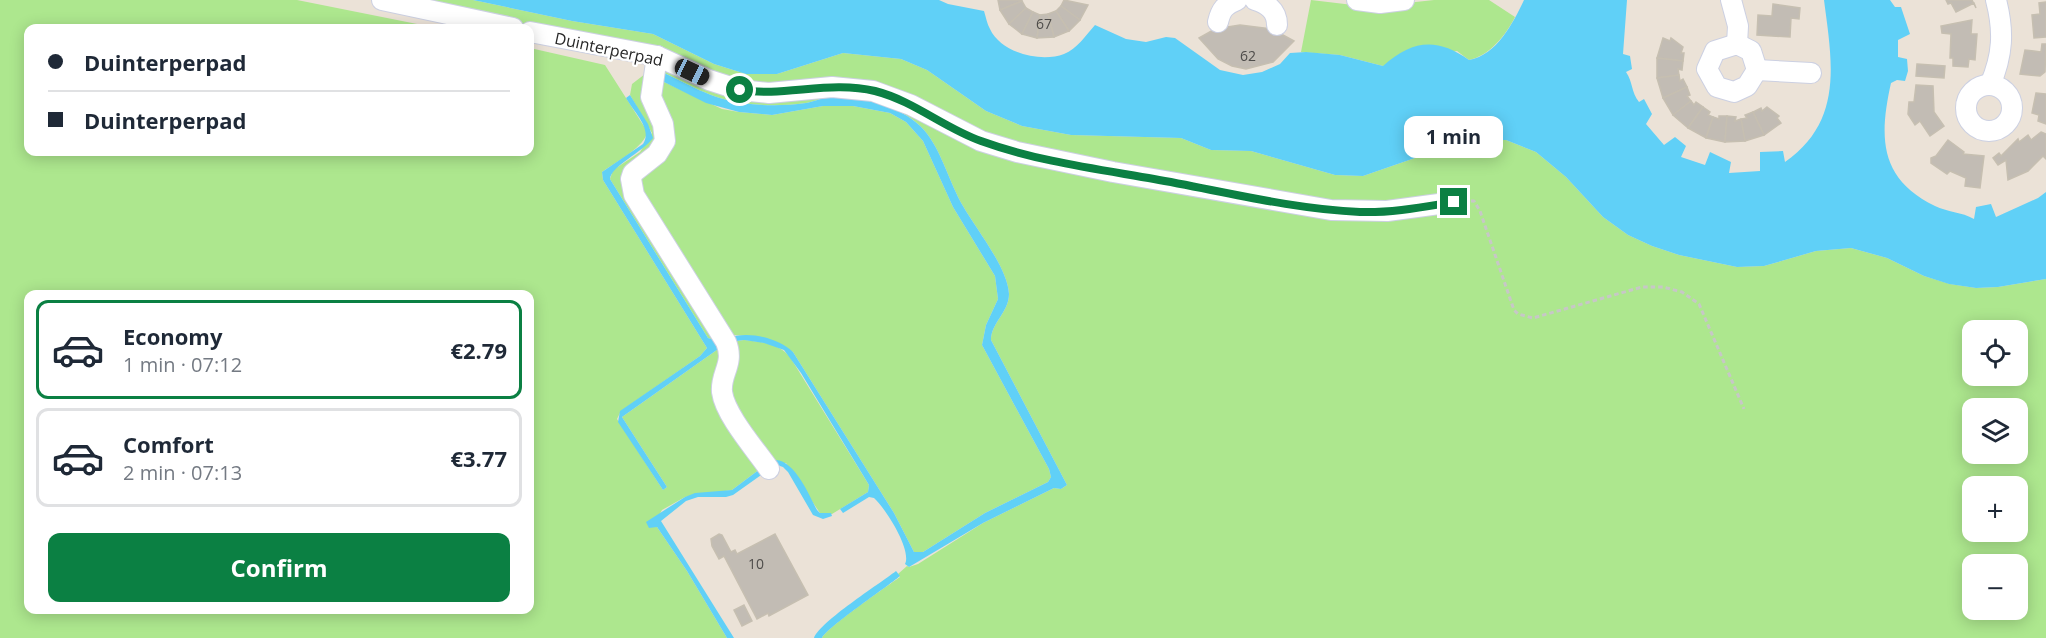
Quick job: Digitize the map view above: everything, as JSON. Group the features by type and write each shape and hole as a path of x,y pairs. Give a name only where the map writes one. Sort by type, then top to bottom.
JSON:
{"street":[{"path":"382,0 494,24"},
{"path":"1218,22 1225,6 1237,0"},
{"path":"1255,0 1272,9 1277,16 1277,25"},
{"path":"1357,0 1380,3 1404,0"},
{"path":"1731,0 1738,26 1737,44"},
{"path":"1990,85 2001,60 2001,19 1996,0"},
{"name":"Duinterperpad","path":"534,33 657,56 709,80 740,90 769,93 832,87 873,90 911,105 981,141 1017,152 1113,172 1331,210 1387,211 1454,202"},
{"path":"1737,44 1751,51 1757,70 1747,86 1734,92 1717,87 1707,69 1714,51 1737,44"},
{"path":"657,56 651,97 663,124 665,141 657,154 633,173 631,187 726,342 730,354 722,386 724,401 770,469"},
{"path":"1757,70 1811,73"}],"path":[{"path":"1454,202 1474,201 1480,211 1514,310 1518,314 1533,318 1642,287 1663,287 1682,292 1699,304 1744,409"}],"green space":[{"path":"0,0 297,0 417,24 24,24 24,156 534,156 534,49 605,65 647,131 646,137 636,148 602,172 603,180 707,348 700,356 621,411 617,419 663,490 667,487 622,417 721,347 718,341 708,338 610,179 613,170 640,152 652,133 630,95 632,84 645,74 662,133 630,171 722,342 721,377 764,466 732,490 685,497 662,510 653,526 657,527 687,571 727,638 0,638"},
{"path":"397,0 473,0 572,21 653,34 714,64 746,74 777,74 843,53 901,59 927,70 986,111 1022,126 1071,135 1181,138 1211,150 1251,151 1335,175 1363,176 1467,140 1506,140 1536,152 1566,177 1603,217 1628,235 1679,255 1737,267 1764,266 1816,251 1851,248 1887,258 1924,276 1950,284 1976,288 1998,287 2046,279 2046,638 822,638 845,617 900,577 898,574 907,566 918,564 983,523 1054,488 1061,489 1067,485 991,340 994,328 1008,300 1009,294 1003,273 958,197 936,147 924,130 915,121 892,108 853,98 825,98 806,103 782,105 758,105 731,101 699,90 658,70 661,64 739,94 769,96 832,91 872,94 910,108 979,145 1113,176 1302,209 1341,213 1378,214 1455,206 1452,199 1387,208 1332,207 1114,168 1017,148 982,137 913,102 873,87 832,84 769,90 741,87 711,77 642,45 573,37 534,29 534,24 511,24"},
{"path":"1311,0 1370,7 1434,0 1489,0 1515,17 1496,44 1476,58 1469,60 1457,51 1383,66 1340,55 1301,52"},
{"path":"662,81 722,109 739,112 772,115 823,106 853,106 890,113 906,122 923,141 953,207 995,276 998,299 986,325 982,345 1049,469 1051,477 1048,482 985,513 923,552 914,552 894,513 793,352 760,337 734,335 727,338 637,193 636,175 659,157 658,105"},
{"path":"744,340 775,346 790,357 869,485 868,492 832,514 820,513 786,463 771,463 727,400 730,342"}],"water":[{"path":"473,0 939,0 984,11 995,37 1012,50 1022,54 1044,57 1064,54 1077,45 1095,25 1126,39 1146,42 1166,37 1175,38 1220,70 1243,75 1262,72 1280,64 1290,53 1340,55 1383,66 1404,51 1425,45 1435,45 1469,60 1488,52 1496,45 1509,28 1524,0 1627,0 1623,54 1630,56 1632,69 1626,72 1635,94 1639,102 1644,99 1652,114 1646,124 1664,145 1675,137 1686,146 1681,157 1705,165 1710,152 1731,162 1729,173 1760,171 1760,152 1783,151 1785,162 1804,146 1817,128 1830,89 1830,46 1824,0 1890,0 1895,7 1901,7 1910,34 1898,40 1898,57 1907,59 1908,71 1905,81 1897,80 1891,83 1887,103 1885,139 1893,169 1903,183 1917,195 1935,206 1974,219 1976,207 1991,204 1996,217 2046,192 2046,279 1998,287 1976,288 1949,284 1924,276 1887,258 1851,248 1816,251 1764,266 1737,267 1679,255 1628,235 1603,217 1566,177 1536,152 1506,140 1467,140 1363,176 1335,175 1251,151 1211,150 1181,138 1071,135 1022,126 986,111 927,70 901,59 843,53 777,74 746,74 714,64 653,34 572,21"},
{"path":"658,70 709,94 742,103 790,105 825,98 866,100 904,114 924,130 936,147 958,197 1003,273 1009,294 1008,300 994,328 991,340 1067,485 1061,489 1054,488 983,523 909,567 905,564 905,549 897,530 874,498 869,497 843,513 840,509 868,492 869,485 801,373 784,350 764,343 744,340 730,342 727,338 753,335 779,342 793,352 894,513 914,552 923,552 985,513 1048,482 1051,477 1049,469 982,345 986,325 998,299 995,276 953,207 923,141 906,122 890,113 853,106 823,106 772,115 739,112 706,103 662,81"},
{"path":"630,95 648,124 653,138 621,164 610,179 708,338 718,341 721,347 622,417 667,487 663,490 618,422 620,411 700,356 707,348 603,180 602,172 643,144 645,138 644,126 626,98"},
{"path":"776,460 783,462 795,472 820,513 831,513 832,516 823,519 813,515 788,472 783,467 771,463"},
{"path":"764,466 767,471 733,495 698,497 686,501 661,521 734,638 727,638 687,571 657,527 649,528 646,522 695,493 732,490"},
{"path":"896,571 900,576 845,617 822,638 814,638 838,613"}],"building":[{"path":"998,0 1021,0 1022,1 1000,10"},
{"path":"1064,0 1088,5 1080,20 1061,6"},
{"path":"1946,0 1972,0 1974,3 1956,12 1951,3 1948,4"},
{"path":"1022,1 1026,8 1009,24 1000,10"},
{"path":"2046,2 2046,37 2034,38 2032,15 2040,14 2039,3"},
{"path":"1773,4 1800,8 1799,19 1791,18 1790,37 1757,35 1758,15 1772,16"},
{"path":"1061,6 1080,20 1069,31 1056,11"},
{"path":"1026,8 1033,12 1022,34 1009,24"},
{"path":"1056,11 1069,31 1054,37 1048,14"},
{"path":"1033,12 1040,15 1037,38 1022,34"},
{"path":"1048,14 1054,37 1037,38 1040,15"},
{"path":"1972,20 1971,34 1977,34 1975,60 1969,59 1968,67 1953,66 1953,58 1950,58 1951,34 1942,33 1941,26"},
{"path":"1240,25 1272,29 1294,41 1273,62 1246,69 1232,66 1218,59 1199,38 1215,29"},
{"path":"1663,38 1670,41 1671,38 1683,47 1681,53 1684,53 1683,61 1657,58"},
{"path":"2042,44 2046,44 2045,72 2040,76 2020,74 2025,50 2041,52"},
{"path":"1657,58 1683,61 1682,70 1678,69 1679,75 1657,78"},
{"path":"1917,64 1945,66 1944,78 1916,76"},
{"path":"1679,75 1680,81 1683,79 1687,87 1663,98 1657,78"},
{"path":"1916,85 1933,86 1934,112 1944,126 1930,136 1920,121 1915,125 1908,114 1909,102 1914,102"},
{"path":"1687,87 1690,95 1687,96 1691,101 1673,115 1663,98"},
{"path":"2036,93 2046,94 2046,124 2038,121 2039,115 2032,113"},
{"path":"1691,101 1694,105 1696,102 1703,107 1688,128 1673,115"},
{"path":"1703,107 1710,112 1708,115 1713,117 1706,138 1688,128"},
{"path":"1767,107 1779,116 1777,118 1781,123 1764,135 1753,112 1761,108 1762,111"},
{"path":"1753,112 1764,135 1745,141 1741,119 1747,118 1745,115"},
{"path":"1719,116 1727,116 1725,142 1706,138 1713,117 1719,119"},
{"path":"1727,116 1736,117 1735,121 1741,119 1745,141 1725,142"},
{"path":"2041,132 2046,134 2046,159 2043,156 2028,171 2008,180 2006,160 1998,165 1993,158 1999,153 2001,156 2018,139 2019,142 2028,135 2031,140"},
{"path":"1948,140 1964,152 1963,154 1984,156 1980,188 1965,186 1966,178 1950,171 1947,174 1931,163 1931,158 1936,156"},
{"path":"719,534 722,535 731,552 735,550 737,554 775,534 808,595 769,616 768,613 757,619 724,556 719,559 712,546 711,539"},
{"path":"744,605 752,621 742,626 734,610"}],"route":[{"path":"740,90 754,93 832,87 873,90 911,105 962,133 1017,152 1113,172 1331,210 1387,211 1454,202"}]}
